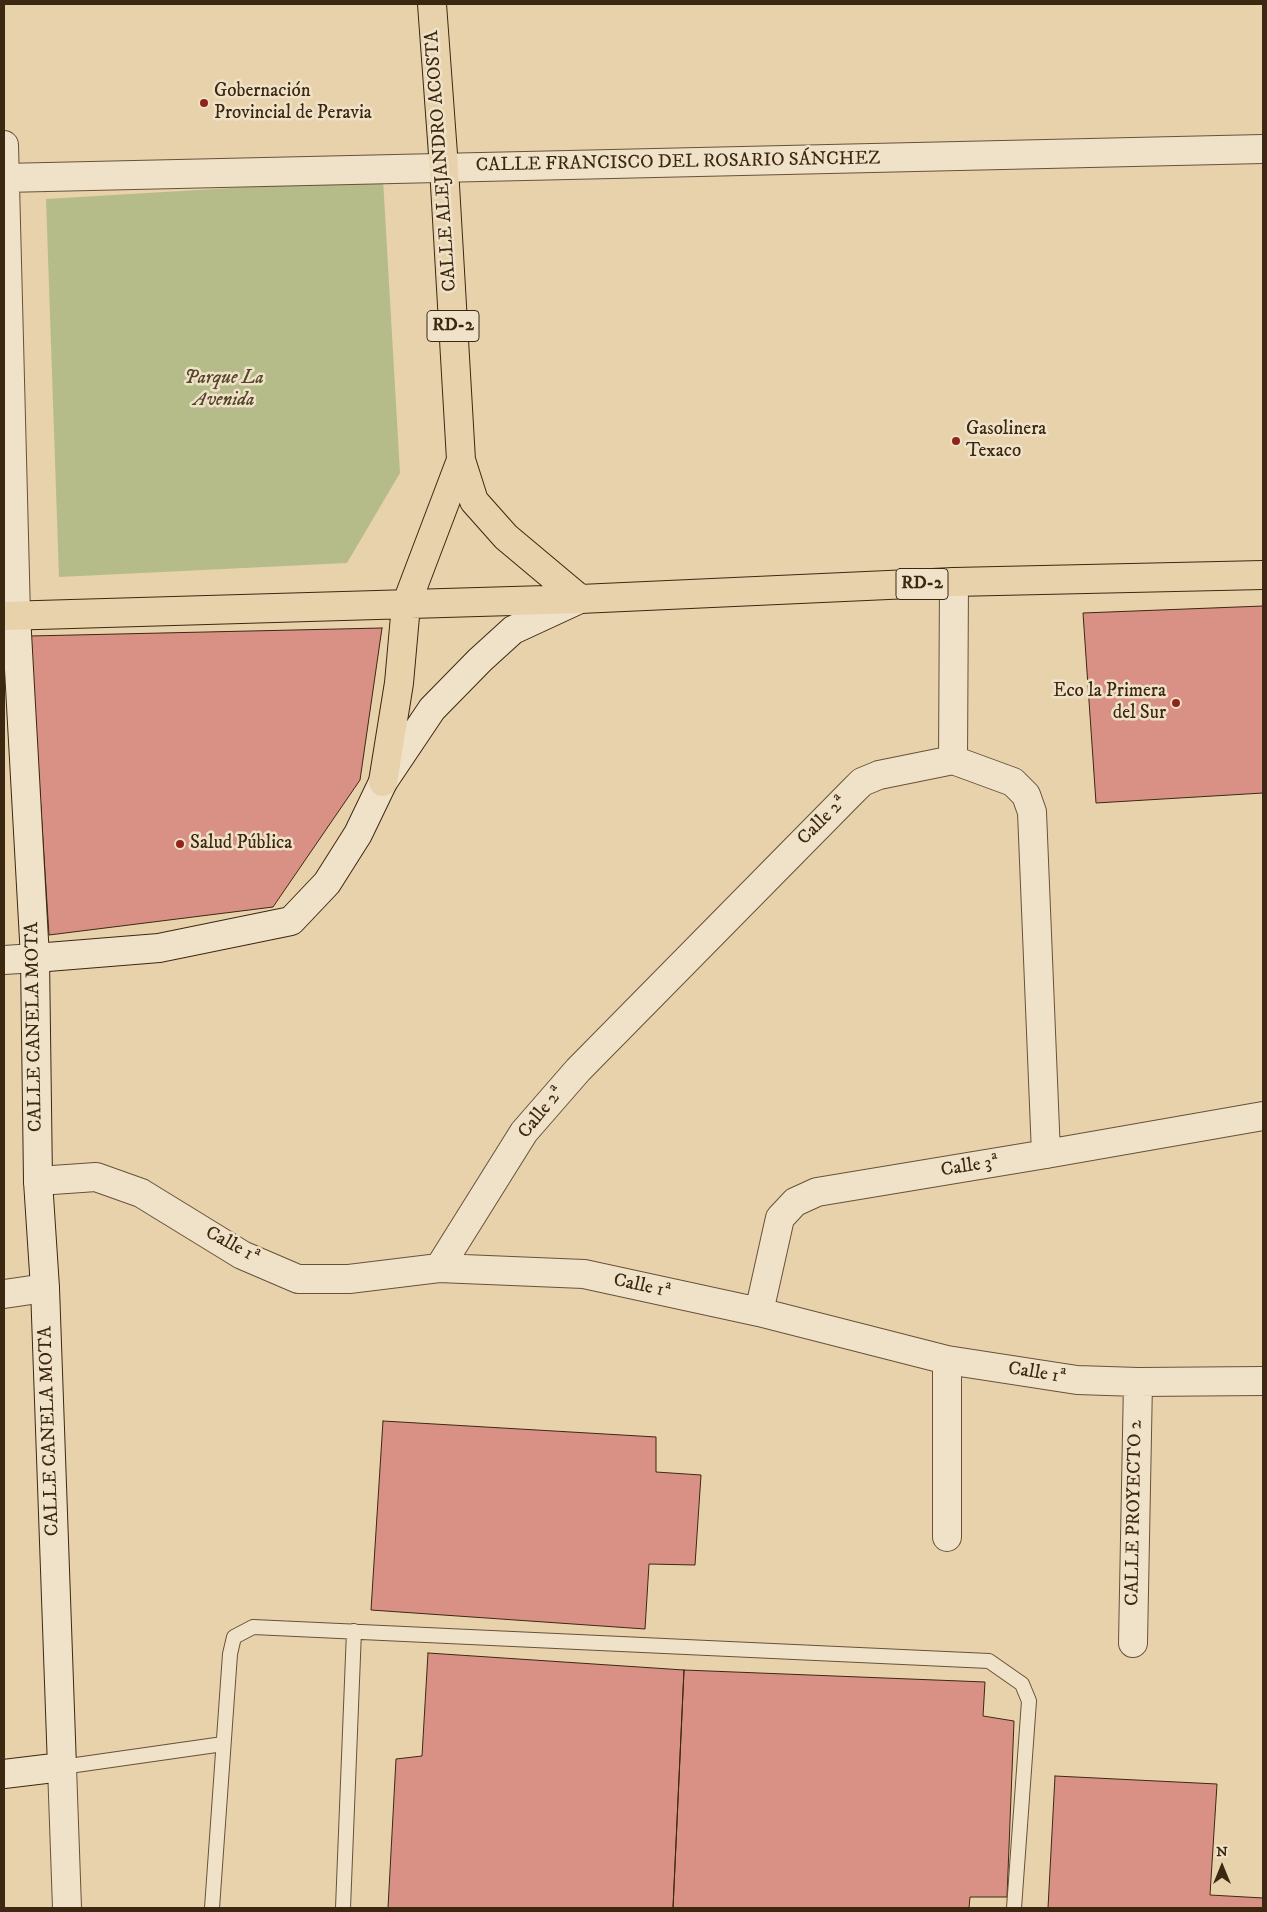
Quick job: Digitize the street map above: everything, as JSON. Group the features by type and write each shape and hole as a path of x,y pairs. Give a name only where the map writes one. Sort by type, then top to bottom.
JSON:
{"main road":[{"name":"CALLE ALEJANDRO ACOSTA","path":"432,4 444,168 461,460 474,501 506,537 580,599"},
{"path":"383,782 399,683 406,605 461,460"},
{"name":"RD-2","path":"10,615 580,599 954,582 1263,575"}],"street":[{"name":"CALLE CANELA MOTA","path":"4,145 10,615 35,958 38,1181 45,1288 67,1908"},
{"name":"CALLE FRANCISCO DEL ROSARIO SÁNCHEZ","path":"4,178 1263,149"},
{"path":"954,582 953,760 1013,782 1026,795 1032,812 1046,1154"},
{"path":"4,960 158,948 291,921 327,883 358,834 383,782 432,709 480,660 514,630 580,599"},
{"name":"Calle 2ª","path":"439,1268 524,1132 578,1070 862,782 879,775 953,760"},
{"name":"Calle 3ª","path":"759,1312 780,1218 795,1202 817,1192 1263,1116"},
{"name":"Calle 1ª","path":"38,1181 96,1176 141,1193 242,1255 298,1279 349,1279 439,1268 584,1274 759,1312 947,1360 1077,1380 1138,1382 1263,1381"},
{"path":"4,1294 45,1288"},
{"path":"946,1537 947,1360"},
{"name":"CALLE PROYECTO 2","path":"1133,1643 1138,1382"},
{"path":"4,1774 62,1767"}],"lane":[{"path":"212,1908 230,1654 234,1637 253,1627 989,1661 1022,1684 1029,1701 1014,1908"},
{"path":"343,1908 354,1631"},
{"path":"62,1767 223,1744"}],"green space":[{"name":"Parque La Avenida","path":"383,179 400,473 347,563 59,577 46,199"}],"building":[{"name":"Eco la Primera del Sur","path":"1263,606 1263,793 1096,803 1083,613"},
{"name":"Salud Pública","path":"382,628 360,780 273,907 49,935 30,636"},
{"path":"383,1421 656,1437 656,1472 701,1475 695,1565 649,1564 645,1629 371,1610"},
{"path":"428,1653 684,1670 673,1908 388,1908 396,1759 422,1756"},
{"path":"684,1670 985,1682 983,1716 1014,1721 1007,1897 970,1897 969,1908 673,1908"},
{"path":"1055,1776 1217,1784 1210,1895 1263,1898 1263,1908 1048,1908"}],"place":[{"name":"Gobernación Provincial de Peravia","path":"204,103"},
{"name":"Gasolinera Texaco","path":"956,441"},
{"name":"Eco la Primera del Sur","path":"1176,703"},
{"name":"Salud Pública","path":"180,844"}]}
